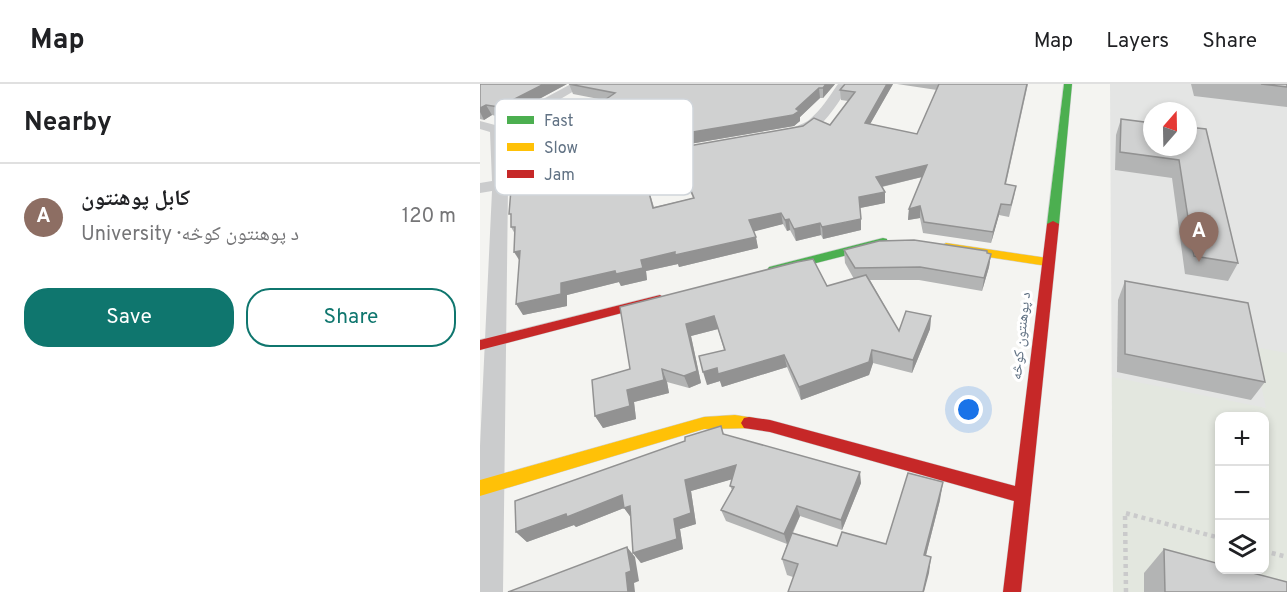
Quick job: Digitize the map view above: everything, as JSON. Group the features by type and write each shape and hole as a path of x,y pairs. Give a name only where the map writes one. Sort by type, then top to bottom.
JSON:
{"street":[{"path":"549,99 580,84"},
{"path":"776,135 799,131 812,124 844,84"},
{"name":"د پوهنتون کوڅه","path":"1012,592 1068,84"},
{"path":"488,128 490,186 485,487 488,592"},
{"path":"755,274 858,248 894,242"},
{"path":"936,245 1047,262"},
{"path":"487,343 676,295"},
{"path":"485,487 704,423 735,421 770,426 1022,496"}],"path":[{"path":"1126,592 1125,513 1215,537"},
{"path":"1269,552 1287,557"}],"shaded area":[{"path":"1110,84 1287,84 1287,592 1113,592"},
{"path":"1253,347 1287,353 1287,592 1113,592 1112,377 1266,408"}],"building":[{"path":"480,84 544,84 515,99 495,99 495,106 486,105 480,108"},
{"path":"569,84 826,84 796,109 799,111 793,115 693,132 693,99 606,99 615,93"},
{"path":"845,84 887,84 865,123 917,134 939,84 1027,84 1005,184 1016,186 1011,205 1001,204 993,232 924,222 920,206 909,209 927,165 876,177 885,192 859,197 861,219 822,227 820,223 794,229 789,219 785,220 781,213 749,220 756,237 641,260 643,268 616,274 615,271 561,283 561,294 516,304 520,251 514,252 515,227 511,227 511,214 509,214 511,195 650,195 653,208 694,198 693,145 803,126 814,118 830,125 855,92 840,90"},
{"path":"1261,84 1287,84 1287,87"},
{"path":"1121,119 1143,122 1143,155 1120,152"},
{"path":"1197,128 1206,129 1238,263 1194,256 1179,160 1150,156 1197,156"},
{"path":"914,240 987,251 991,254 984,278 920,267 855,268 844,250 879,241"},
{"path":"813,259 827,286 866,275 899,331 906,311 931,316 913,360 872,350 869,362 799,387 784,355 718,374 717,368 703,372 699,356 725,350 714,316 686,324 697,371 684,376 662,369 664,380 627,390 630,406 595,416 592,380 630,369 620,307"},
{"path":"1125,281 1248,303 1265,382 1125,354"},
{"path":"721,426 723,434 860,472 841,520 797,506 784,534 721,510 734,487 730,486 736,465 685,480 691,513 674,519 677,539 633,553 630,506 624,508 622,495 567,517 566,514 516,532 515,501 685,441 685,437"},
{"path":"908,473 943,482 924,555 931,557 923,592 788,592 798,564 782,559 792,533 837,546 842,532 886,544"},
{"path":"627,547 631,571 626,573 628,592 508,592"},
{"path":"1164,549 1215,563 1215,574 1256,574 1287,582 1287,592 1165,592"}],"traffic: fast":[{"path":"1053,224 1068,84"},
{"path":"773,270 883,242"}],"traffic: slow":[{"path":"946,247 1047,262"},
{"path":"480,488 704,423 735,421 749,423"}],"traffic: jam":[{"path":"1012,592 1053,224"},
{"path":"480,345 660,299"},
{"path":"749,423 770,426 1022,496"}],"place":[{"name":"کابل پوهنتون","path":"1199,262"}]}
